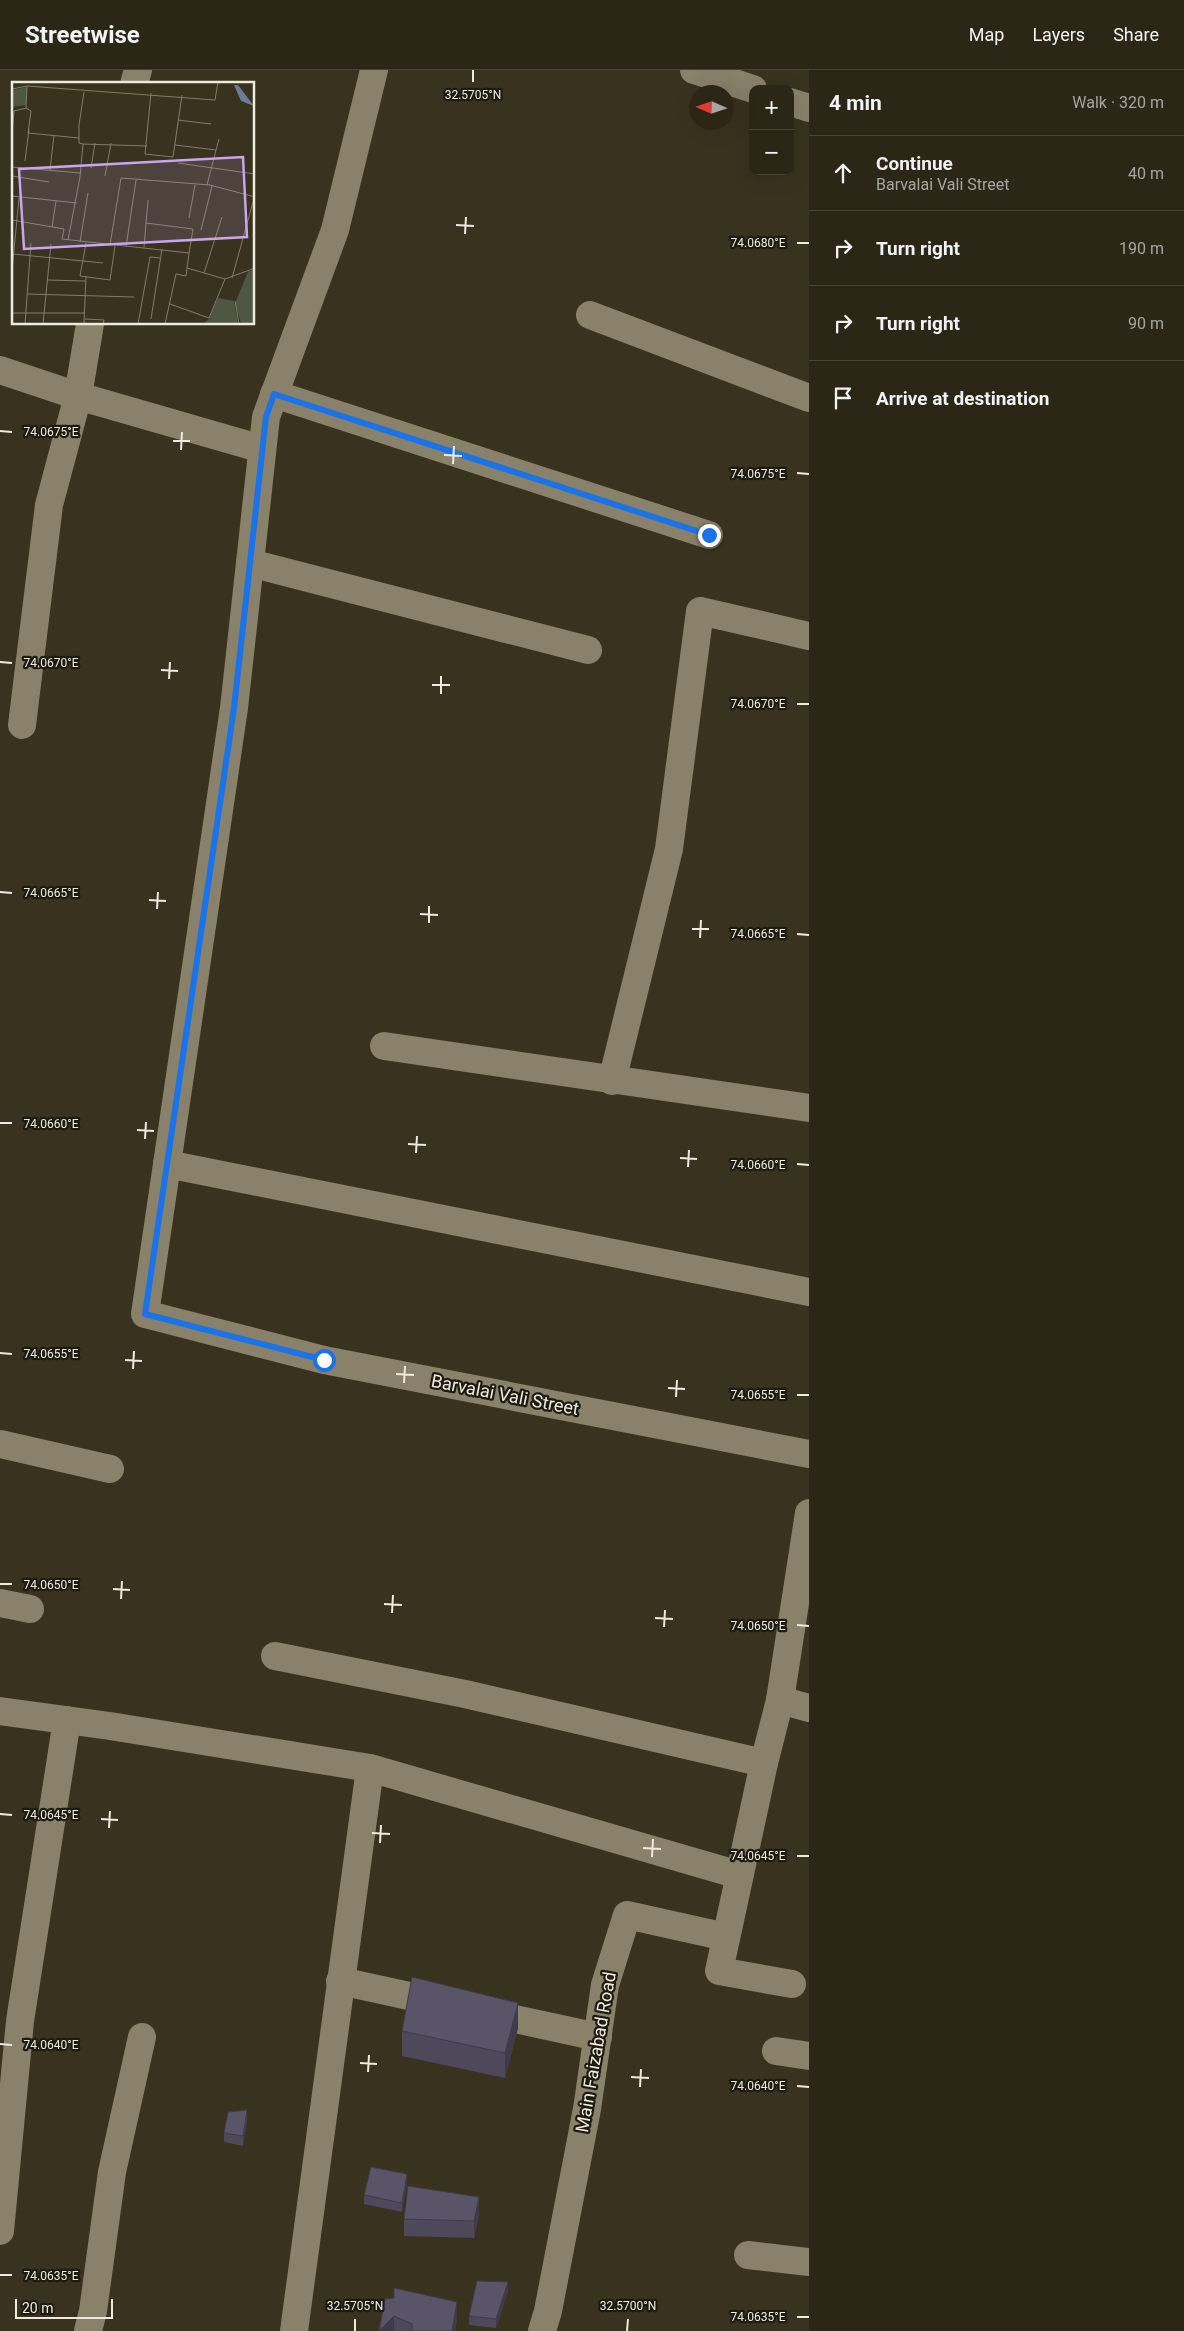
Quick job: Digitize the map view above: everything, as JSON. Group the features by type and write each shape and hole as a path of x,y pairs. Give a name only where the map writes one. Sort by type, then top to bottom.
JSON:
{"street":[{"path":"374,70 335,230 266,417 234,708 167,1164 809,1292"},
{"path":"694,70 749,88"},
{"path":"794,103 809,108"},
{"path":"590,315 809,398"},
{"path":"22,725 49,505 78,396 90,325"},
{"path":"0,370 78,396 262,449"},
{"path":"274,394 709,535"},
{"path":"250,563 588,650"},
{"path":"612,1080 669,849 700,611 809,636"},
{"path":"384,1046 809,1108"},
{"name":"Barvalai Vali Street","path":"167,1164 145,1314 324,1360 809,1454"},
{"path":"0,1444 110,1468"},
{"path":"792,1984 719,1971 764,1763 780,1700 809,1513"},
{"path":"0,1603 30,1609"},
{"path":"275,1656 465,1694 764,1763"},
{"path":"780,1700 809,1708"},
{"path":"0,1711 370,1768 740,1875"},
{"path":"0,2231 10,2020 67,1720"},
{"path":"294,2331 370,1768"},
{"name":"Main Faizabad Road","path":"542,2331 552,2292 587,2109 605,1985 627,1915 726,1937"},
{"path":"340,1981 598,2037"},
{"path":"88,2331 93,2310 112,2172 142,2038"},
{"path":"776,2051 809,2056"},
{"path":"748,2255 809,2262"}],"building":[{"path":"412,1977 518,2003 505,2053 402,2031"},
{"path":"247,2110 243,2136 224,2133 228,2112"},
{"path":"371,2167 407,2174 402,2203 364,2195"},
{"path":"408,2186 479,2197 474,2221 404,2219"},
{"path":"477,2281 508,2282 496,2319 469,2316"},
{"path":"394,2288 457,2302 452,2331 412,2331 412,2324 394,2316 379,2331 385,2299 394,2298"}],"route":[{"path":"324,1360 145,1314 234,708 266,417 274,394 709,535"}]}
